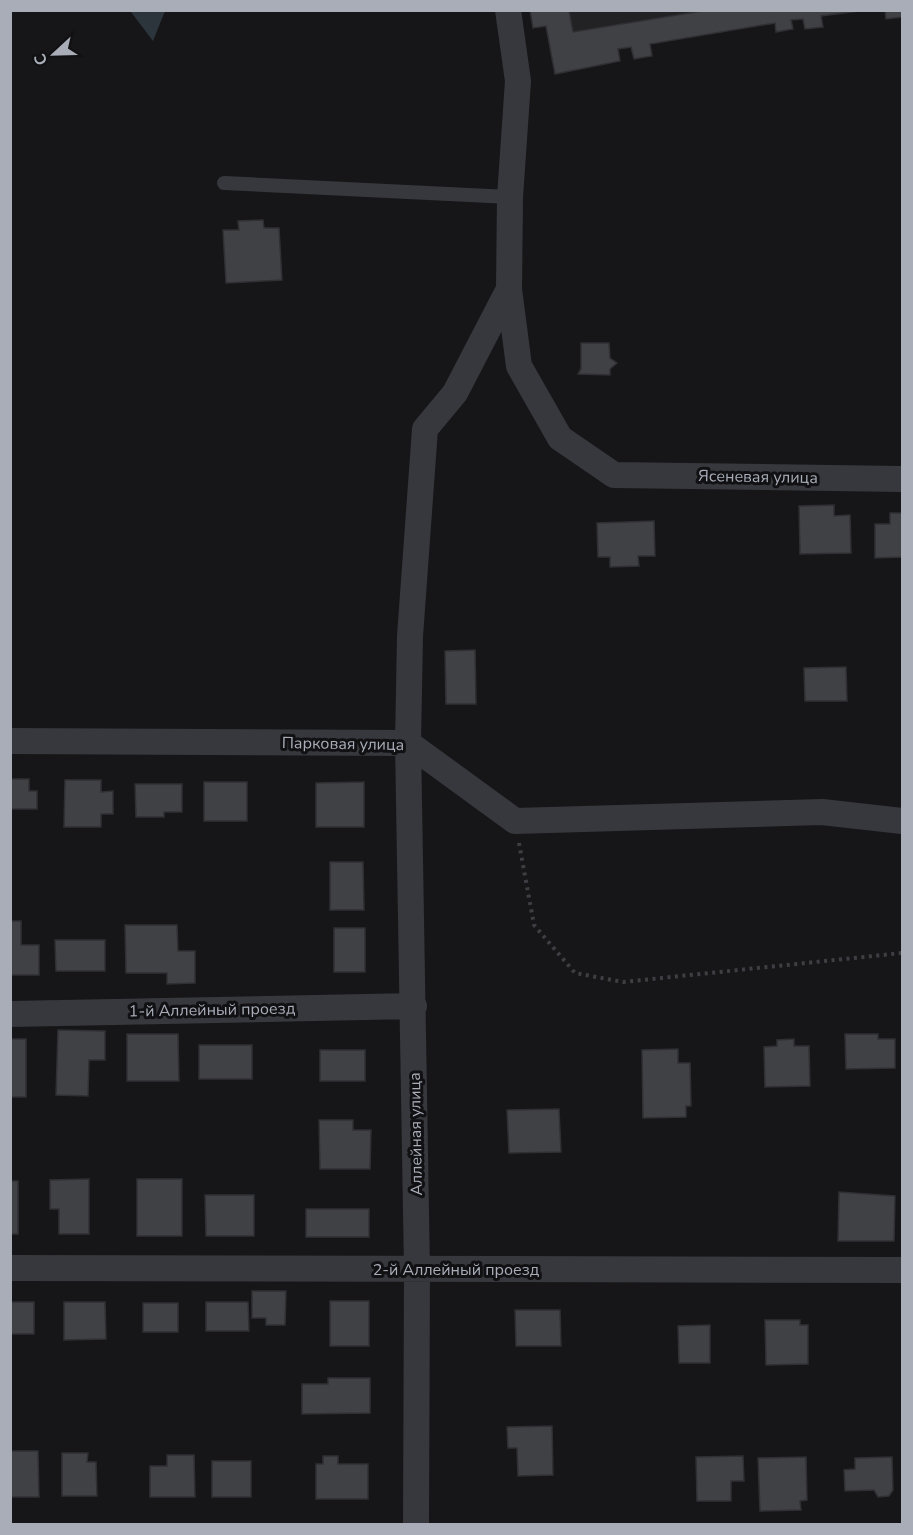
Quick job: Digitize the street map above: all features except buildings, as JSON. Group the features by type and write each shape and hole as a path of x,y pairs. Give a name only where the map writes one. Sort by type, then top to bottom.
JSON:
{"street":[{"path":"508,10 518,81 510,197 509,289"},
{"name":"Ясеневая улица","path":"509,289 519,366 560,438 614,475 903,479"},
{"name":"Аллейная улица","path":"416,1524 417,1270 408,743 410,636 425,429 454,393 509,289"},
{"name":"Парковая улица","path":"10,741 408,743 515,821"},
{"path":"515,821 822,812 903,821"},
{"name":"1-й Аллейный проезд","path":"10,1014 414,1006"},
{"name":"2-й Аллейный проезд","path":"10,1268 903,1270"}],"lane":[{"path":"224,183 510,197"}],"path":[{"path":"515,821 534,925 575,973 623,982 903,953"}],"shaded area":[{"path":"165,10 153,41 131,12 97,11"},
{"path":"530,11 866,11 822,16 823,27 805,29 803,19 792,20 793,29 776,32 775,23 650,44 652,56 634,59 631,47 619,49 620,61 555,74 546,26 533,28"}]}
